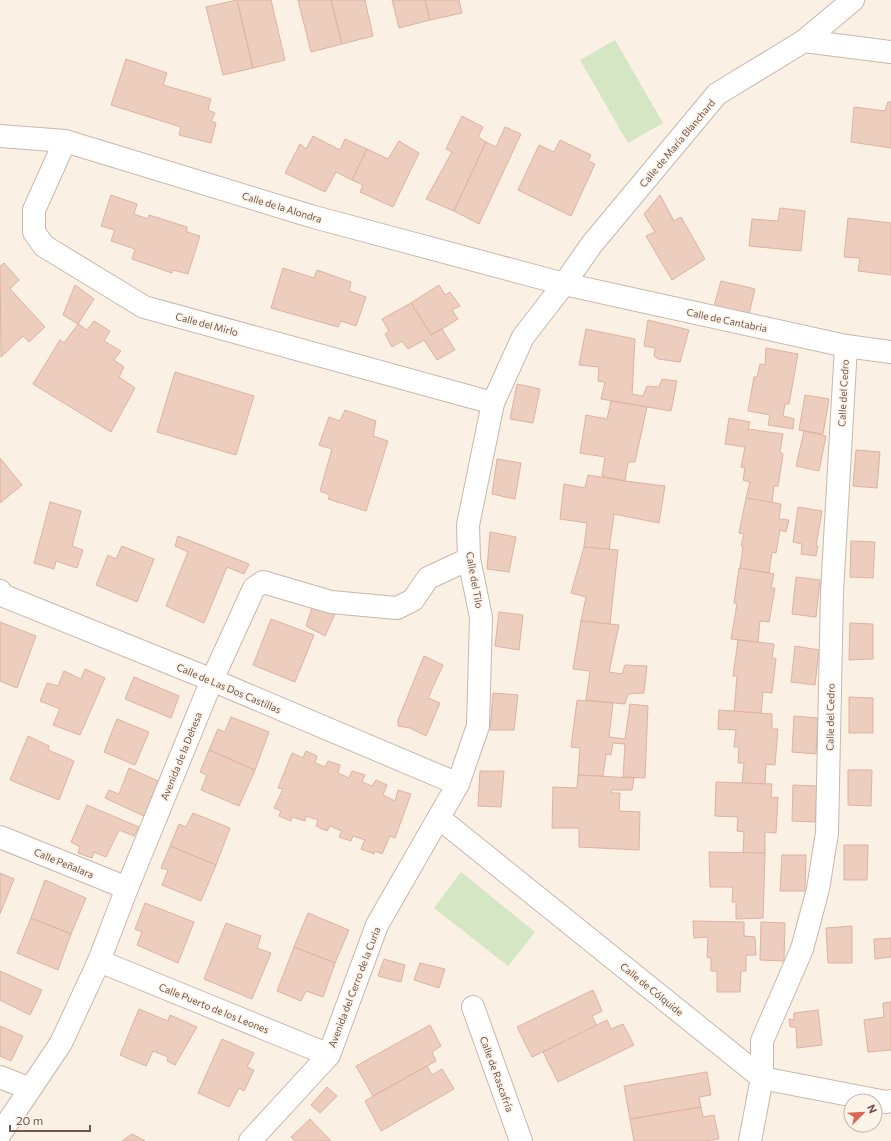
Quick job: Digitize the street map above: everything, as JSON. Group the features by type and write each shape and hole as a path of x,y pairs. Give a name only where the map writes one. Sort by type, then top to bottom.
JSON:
{"street":[{"name":"Calle de María Blanchard","path":"564,284 592,244 717,94 804,41 852,0"},
{"path":"804,41 891,52"},
{"name":"Calle de la Alondra","path":"0,136 65,141 314,217 564,284"},
{"name":"Calle del Mirlo","path":"65,141 34,210 34,232 44,246 144,307 493,403"},
{"name":"Calle de Cantabria","path":"564,284 846,346 891,352"},
{"name":"Calle del Tilo","path":"439,818 458,784 478,726 481,617 469,559 468,525 493,403 522,337 564,284"},
{"name":"Calle del Cedro","path":"750,1141 762,1078 762,1041 802,950 818,889 827,833 832,592 846,346"},
{"name":"Avenida de la Dehesa","path":"0,1134 61,1043 99,961 127,888 212,680 254,588 263,582 331,602 397,608 414,600 428,578 469,559"},
{"name":"Calle de Las Dos Castillas","path":"0,591 4,596 212,680 458,784"},
{"name":"Calle de Cólquide","path":"439,818 762,1078 886,1102 891,1101"},
{"name":"Avenida del Cerro de la Curia","path":"250,1141 328,1055 377,925 439,818"},
{"name":"Calle Peñalara","path":"0,837 127,888"},
{"name":"Calle Puerto de los Leones","path":"99,961 328,1055"},
{"name":"Calle de Rascafría","path":"473,1007 521,1141"},
{"path":"0,1077 30,1089"}],"green space":[{"path":"615,40 663,123 628,143 580,60"},
{"path":"461,872 535,932 508,966 434,908"}],"building":[{"path":"237,0 253,68 223,75 206,7"},
{"path":"237,0 271,0 285,60 253,68"},
{"path":"298,0 331,0 342,44 311,52"},
{"path":"331,0 365,0 373,36 342,44"},
{"path":"392,0 425,0 430,20 399,28"},
{"path":"425,0 459,0 462,13 430,20"},
{"path":"126,59 167,73 163,85 211,99 208,110 215,113 211,121 216,123 211,143 179,135 181,127 111,105"},
{"path":"888,102 891,102 891,148 851,142 854,107 885,111"},
{"path":"462,116 483,127 478,137 486,142 454,211 426,199 452,152 446,149"},
{"path":"505,127 521,134 479,224 454,211 486,142 496,147"},
{"path":"313,136 340,150 345,139 367,149 352,180 336,172 325,192 285,173 300,144 306,149"},
{"path":"560,140 591,155 588,161 595,164 571,216 518,190 539,145 554,152"},
{"path":"399,141 419,153 393,207 360,192 363,185 352,180 367,149 388,159"},
{"path":"111,195 137,204 134,214 148,219 149,215 187,227 187,232 200,236 188,274 173,270 172,273 132,259 135,249 111,241 115,230 101,226"},
{"path":"660,195 674,221 681,217 705,259 672,280 646,236 655,232 644,214"},
{"path":"780,208 805,211 801,251 749,246 752,219 778,221"},
{"path":"848,218 891,223 891,275 858,271 860,258 844,257"},
{"path":"4,263 19,280 10,289 45,327 29,342 23,336 1,357 0,266"},
{"path":"283,268 314,278 317,270 351,282 349,291 366,297 356,326 341,321 338,327 271,308"},
{"path":"721,281 755,289 749,314 714,306"},
{"path":"75,285 94,299 78,324 63,315"},
{"path":"439,285 445,295 450,292 460,306 452,310 458,319 431,335 411,303"},
{"path":"411,303 431,335 442,329 455,350 437,360 424,340 408,349 402,341 392,347 385,334 389,331 382,319"},
{"path":"648,320 689,330 680,362 658,359 654,356 655,348 644,346"},
{"path":"94,321 110,331 104,341 121,351 114,360 124,367 119,377 135,388 111,432 33,384 60,340 64,343 78,324 87,330"},
{"path":"586,329 635,339 632,394 643,396 647,386 659,387 662,379 677,381 671,411 601,399 605,382 598,381 599,367 579,365"},
{"path":"766,348 798,354 789,404 785,404 783,416 794,419 793,429 768,425 770,415 748,411 754,377 757,377 760,364 765,365"},
{"path":"175,372 254,396 236,455 157,432"},
{"path":"517,384 540,389 533,423 510,419"},
{"path":"805,395 829,399 823,434 799,430"},
{"path":"611,401 647,407 635,462 628,462 625,481 602,476 605,457 580,453 586,415 607,419"},
{"path":"345,410 376,421 373,436 388,441 366,511 328,499 330,495 320,491 332,449 319,445 329,417 340,421"},
{"path":"729,418 750,422 748,429 783,434 780,452 783,454 778,486 774,486 772,503 746,498 750,482 743,480 745,468 741,467 745,447 725,444"},
{"path":"804,431 826,436 819,471 796,466"},
{"path":"856,450 880,452 877,488 853,486"},
{"path":"0,458 22,485 0,503"},
{"path":"497,459 521,463 515,499 492,494"},
{"path":"588,475 665,486 659,523 614,514 609,550 584,547 587,523 560,519 564,484 585,488"},
{"path":"746,498 781,504 779,519 789,520 786,532 780,530 776,553 772,552 769,573 740,568 743,547 741,546 744,534 739,533"},
{"path":"50,502 81,511 72,546 83,550 77,568 56,561 54,569 34,563"},
{"path":"798,507 822,511 816,546 818,546 816,556 801,554 802,544 793,542"},
{"path":"490,532 516,537 509,572 487,569"},
{"path":"178,536 249,564 244,574 227,567 204,623 166,606 188,552 175,546"},
{"path":"851,541 875,542 873,578 850,577"},
{"path":"122,546 154,559 137,602 96,585 108,555 116,559"},
{"path":"584,547 618,550 610,624 581,621 586,597 571,593"},
{"path":"739,568 774,574 771,588 775,588 769,622 760,621 758,642 731,639 737,604 734,603"},
{"path":"796,577 820,580 816,617 792,614"},
{"path":"312,608 335,614 325,636 306,626"},
{"path":"499,612 523,615 519,650 495,646"},
{"path":"271,619 314,635 295,682 253,665"},
{"path":"581,621 619,625 609,672 622,674 625,665 647,666 644,693 628,694 625,704 586,700 590,671 573,669"},
{"path":"0,622 36,636 17,688 0,681"},
{"path":"850,623 873,624 873,659 849,660"},
{"path":"738,640 774,644 772,658 776,659 772,693 763,692 761,714 734,712 737,676 733,676"},
{"path":"795,646 819,650 815,685 791,682"},
{"path":"424,656 443,665 428,698 440,703 426,736 410,728 398,726 398,720"},
{"path":"85,669 105,678 80,735 53,725 60,709 40,701 47,683 58,686 64,671 81,679"},
{"path":"134,677 179,696 171,718 125,699"},
{"path":"493,693 518,695 514,730 490,730"},
{"path":"849,697 873,698 873,733 849,733"},
{"path":"577,700 613,703 609,737 625,739 630,704 648,706 645,778 623,777 625,744 613,743 611,755 606,754 603,776 578,775 580,748 571,747"},
{"path":"719,710 772,714 772,729 778,729 775,765 766,764 765,784 742,783 744,763 738,763 739,747 734,747 736,730 718,729"},
{"path":"794,716 818,718 816,754 792,752"},
{"path":"231,717 269,732 255,770 209,750 218,729 225,732"},
{"path":"117,719 149,732 135,765 104,752"},
{"path":"28,736 49,746 48,750 74,761 59,800 10,780"},
{"path":"209,750 255,770 239,806 201,790 207,775 200,772"},
{"path":"306,751 317,756 315,763 325,767 328,761 340,765 338,773 349,778 352,771 365,775 362,782 372,786 376,780 387,785 383,795 395,801 398,790 411,794 395,838 390,836 382,854 375,851 374,854 361,849 365,840 353,836 351,841 339,837 342,831 330,826 327,831 316,826 318,820 306,816 305,821 292,817 291,821 279,816 281,811 274,808 283,789 278,788 292,753 303,758"},
{"path":"129,768 158,781 144,816 105,798 109,790 119,794"},
{"path":"848,770 872,770 871,806 848,805"},
{"path":"480,771 504,771 501,807 478,806"},
{"path":"578,775 634,778 632,790 612,790 611,793 620,793 619,811 640,812 639,850 579,847 579,828 552,828 553,787 577,788"},
{"path":"716,782 772,784 771,798 778,797 776,833 765,832 765,853 743,853 744,832 737,831 738,817 715,816"},
{"path":"793,785 817,786 815,822 792,821"},
{"path":"87,805 139,827 134,836 119,830 106,857 94,852 92,858 78,853 80,847 71,842"},
{"path":"193,813 230,828 216,865 170,846 179,824 186,827"},
{"path":"844,845 868,845 867,880 844,880"},
{"path":"170,846 216,865 201,901 162,885 168,870 161,868"},
{"path":"709,852 765,853 763,918 736,919 736,902 732,902 733,887 710,887"},
{"path":"782,855 806,855 805,891 780,891"},
{"path":"0,873 14,879 0,914"},
{"path":"45,880 86,898 71,934 31,918"},
{"path":"145,903 194,922 178,963 137,945 142,932 135,929"},
{"path":"308,913 349,930 335,963 294,947"},
{"path":"31,918 71,934 58,970 17,953"},
{"path":"693,921 744,922 744,936 755,937 756,955 746,955 746,971 741,971 740,992 717,992 717,971 711,971 711,958 707,957 708,937 694,938"},
{"path":"761,922 785,923 784,961 760,960"},
{"path":"226,923 261,936 257,948 271,953 252,999 204,979"},
{"path":"852,926 852,963 828,963 826,928"},
{"path":"891,938 891,957 875,959 874,939"},
{"path":"294,947 335,963 323,997 306,991 301,1001 277,991"},
{"path":"384,959 405,965 401,982 378,976"},
{"path":"420,963 445,969 439,988 414,980"},
{"path":"0,971 42,990 30,1015 0,1000"},
{"path":"593,990 602,1011 592,1016 597,1026 532,1057 517,1027"},
{"path":"891,1002 891,1050 868,1052 864,1020 884,1017 883,1003"},
{"path":"139,1009 168,1021 170,1015 197,1027 175,1065 167,1061 168,1057 153,1051 146,1066 120,1055"},
{"path":"818,1010 822,1045 797,1048 796,1027 790,1027 789,1019 794,1020 794,1013"},
{"path":"607,1020 611,1029 623,1024 634,1045 558,1082 543,1052"},
{"path":"430,1025 441,1046 432,1052 436,1061 373,1096 356,1066"},
{"path":"0,1026 23,1036 11,1061 0,1056"},
{"path":"222,1039 254,1053 247,1067 254,1070 244,1091 239,1088 229,1107 198,1093"},
{"path":"427,1066 432,1075 442,1069 454,1089 381,1131 365,1101"},
{"path":"707,1072 711,1095 699,1097 701,1107 630,1119 624,1086"},
{"path":"327,1087 337,1096 320,1113 311,1105"},
{"path":"701,1107 703,1117 714,1115 719,1139 704,1141 634,1141 630,1119"},
{"path":"310,1119 331,1141 295,1141 291,1137"},
{"path":"132,1134 145,1141 122,1141"}]}
